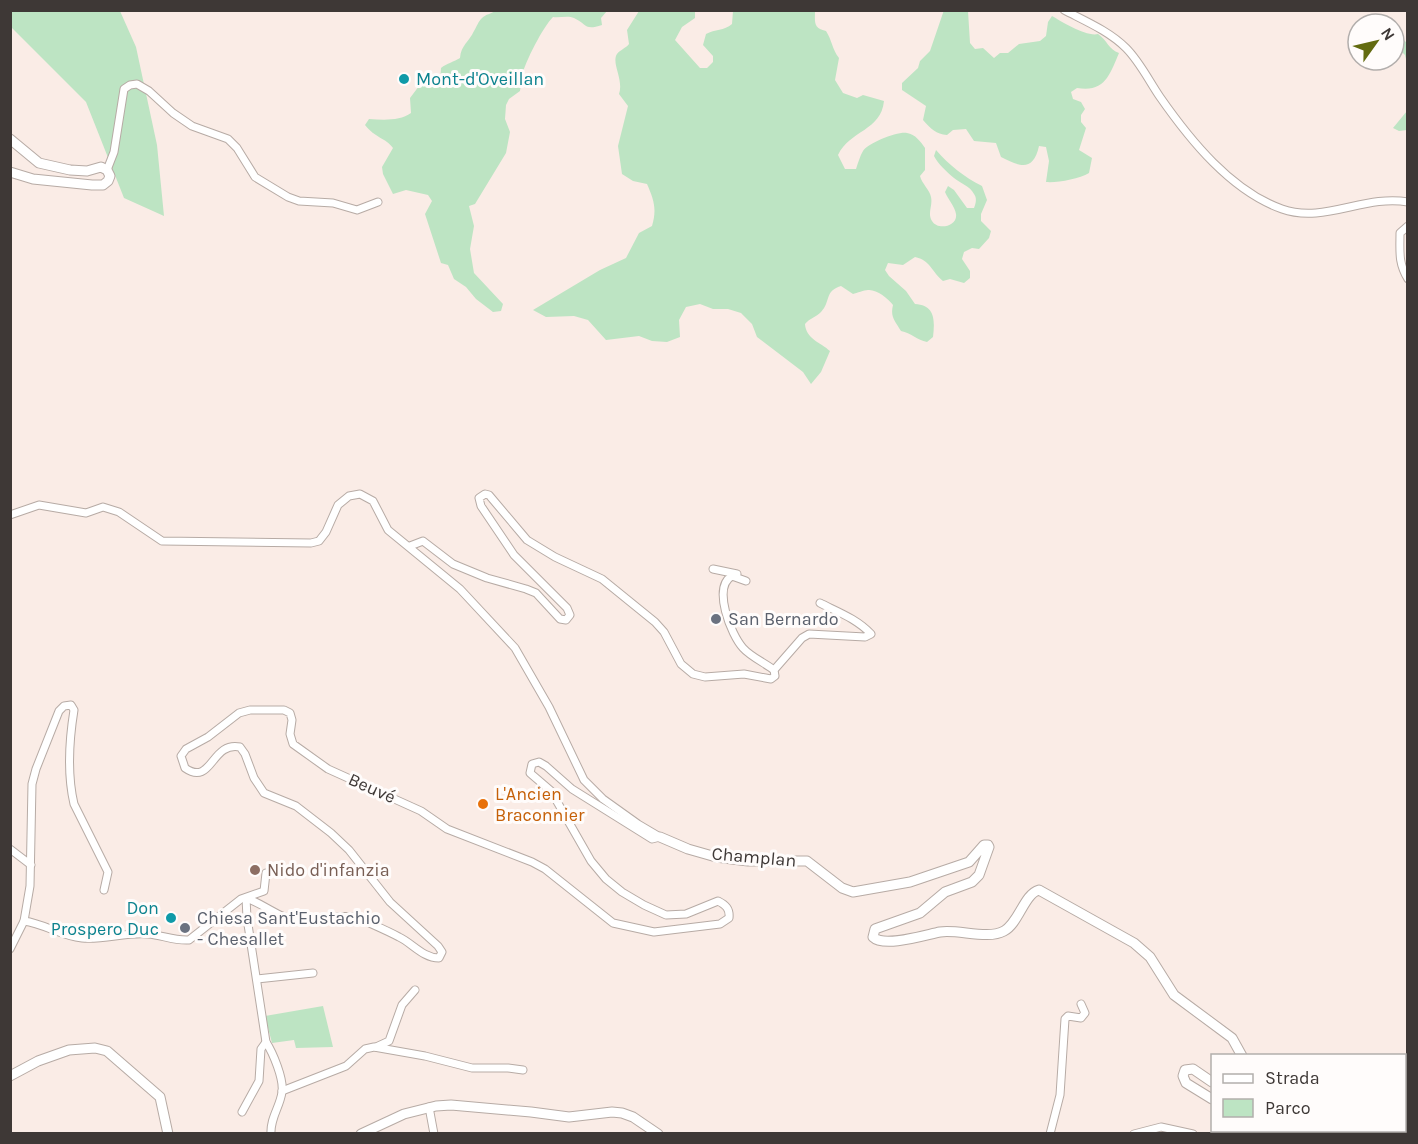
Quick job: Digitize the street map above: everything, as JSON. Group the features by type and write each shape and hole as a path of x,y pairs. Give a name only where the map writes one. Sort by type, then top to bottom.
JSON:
{"street":[{"path":"1064,10 1087,21 1125,48 1173,115 1216,165 1232,181 1261,199 1281,209 1299,214 1313,214 1390,200 1407,202"},
{"path":"107,170 117,141 124,88 137,84 192,126 228,139 237,148 255,177 288,197 299,201 333,203 357,210 378,202"},
{"path":"10,139 39,163 70,170 87,171 101,167 107,170 110,176 103,185 33,179 10,172"},
{"path":"1407,226 1400,233 1399,258 1407,279"},
{"path":"10,515 39,505 86,513 103,507 119,512 162,541 310,543 318,540 326,532 338,505 349,496 360,494 373,501 388,530 460,589 515,648 549,707 584,780 603,799 660,837"},
{"path":"410,546 423,541 453,564 487,578 536,593 560,620 566,620 570,615 567,608 514,555 481,506 479,498 484,494 489,495 527,540 555,557 602,579 655,622 664,632 681,664 693,674 705,676 744,674 771,679 775,676 774,670 744,650 735,637 723,603 728,578 732,576 746,581 734,572 713,569"},
{"path":"774,670 802,638 809,634 865,637 871,634 843,614 820,603"},
{"path":"10,949 24,921 31,865 32,784 59,711 64,706 71,705 74,710 69,738 71,792 74,804 108,872 104,890"},
{"name":"Beuvé","path":"246,898 265,906 274,913 295,920 313,921 353,916 399,936 432,958 439,958 441,955 438,946 390,902 350,850 304,811 264,793 254,778 240,747 229,746 222,750 208,767 198,773 191,773 185,768 181,756 186,749 208,737 232,717 245,711 284,710 290,713 292,720 290,734 293,744 307,756 328,769 421,811 447,829 545,869 613,923 654,932 720,924 729,918 726,905 718,901 686,914 666,915 644,905 606,879 591,861 551,791 530,773 532,764 539,762 546,766 572,789 652,839 660,837"},
{"name":"Champlan","path":"660,837 688,849 716,856 748,861 807,861 842,888 853,892 910,882 969,862 984,845 988,845 979,875 972,882 945,892 920,913 875,929 873,937 878,942 890,942 944,932 994,934 1005,931 1013,923 1035,891 1045,892 1134,943 1150,957 1174,995 1232,1038 1241,1054"},
{"path":"10,849 31,865"},
{"path":"24,921 42,924 57,933 81,938 100,939 147,934 180,941 189,940 241,899 264,891 266,873"},
{"path":"246,898 246,912 266,1042 274,1054 282,1091 270,1124 271,1134"},
{"path":"10,927 16,937"},
{"path":"257,979 313,973"},
{"path":"282,1091 346,1066 365,1049 389,1041 402,1005 415,990"},
{"path":"1050,1134 1060,1095 1065,1019 1068,1016 1081,1018 1085,1013 1081,1004"},
{"path":"242,1112 259,1081 261,1050 266,1042"},
{"path":"374,1047 434,1058 472,1068 508,1068 523,1071"},
{"path":"10,1076 38,1061 69,1050 95,1048 107,1051 160,1098 168,1134"},
{"path":"1211,1081 1193,1069 1185,1070 1183,1076 1186,1083 1211,1098"},
{"path":"361,1134 404,1114 429,1107 451,1106 569,1117 622,1113 633,1117 658,1134"},
{"path":"429,1107 434,1134"},
{"path":"1134,1134 1161,1127 1193,1134"}],"green space":[{"path":"944,10 968,11 970,43 975,49 983,48 994,58 1000,53 1008,53 1019,44 1040,41 1046,36 1048,22 1052,16 1081,31 1098,34 1113,50 1119,53 1109,75 1100,85 1094,88 1077,88 1071,92 1073,99 1081,102 1085,109 1081,115 1081,122 1086,128 1079,150 1092,158 1089,173 1068,180 1046,182 1049,161 1046,147 1039,146 1029,164 1019,165 1001,157 996,143 974,141 966,129 953,130 947,135 940,134 923,120 926,106 902,90 902,83 918,68 920,61 930,51"},
{"path":"10,11 120,11 136,47 157,145 164,216 124,198 86,102 11,27"},
{"path":"495,11 607,11 601,18 602,25 592,27 572,17 553,17 527,62 520,91 509,99 506,105 505,119 510,132 506,153 475,204 469,206 474,226 470,249 474,273 503,304 501,311 493,312 454,279 448,265 441,263 425,214 432,201 428,195 406,190 393,194 382,167 393,148 365,125 369,119 397,119 411,113 410,98 419,86 433,86 440,83 441,68 460,58 479,21"},
{"path":"639,11 695,11 695,18 682,27 675,40 700,68 707,68 713,62 713,56 703,45 706,34 732,24 733,11 815,11 816,24 826,31 839,58 835,80 843,93 857,98 863,95 884,101 877,119 850,140 838,155 845,169 856,169 863,151 877,141 903,133 913,135 925,148 925,170 920,176 931,197 932,221 939,226 947,226 956,218 945,192 948,186 954,190 967,208 974,208 976,199 970,189 954,178 938,162 934,156 936,150 957,170 982,186 987,200 981,214 981,221 991,231 989,238 979,249 972,248 964,252 962,259 970,271 970,278 964,283 950,279 943,281 928,264 915,257 903,265 888,263 885,270 906,291 915,304 930,310 934,325 933,337 927,342 901,331 893,316 893,305 878,292 868,290 853,294 841,286 832,291 821,312 805,324 811,337 830,351 821,372 811,384 803,372 757,337 752,324 741,313 728,309 713,309 700,304 686,307 679,320 680,337 667,342 652,341 639,336 606,340 588,320 574,316 546,317 533,310 600,270 626,258 639,233 652,226 653,200 647,184 633,181 622,174 618,146 628,106 619,94 620,83 616,58 617,54 629,44 627,30"},
{"path":"1407,111 1407,130 1399,131 1393,128"},
{"path":"323,1006 333,1047 296,1048 294,1040 272,1043 265,1016"}],"place":[{"name":"Mont-d'Oveillan","path":"404,79"},
{"name":"San Bernardo","path":"716,619"},
{"name":"L'Ancien Braconnier","path":"483,804"},
{"name":"Nido d'infanzia","path":"255,870"},
{"name":"Don Prospero Duc","path":"171,918"},
{"name":"Chiesa Sant'Eustachio - Chesallet","path":"185,928"}]}
